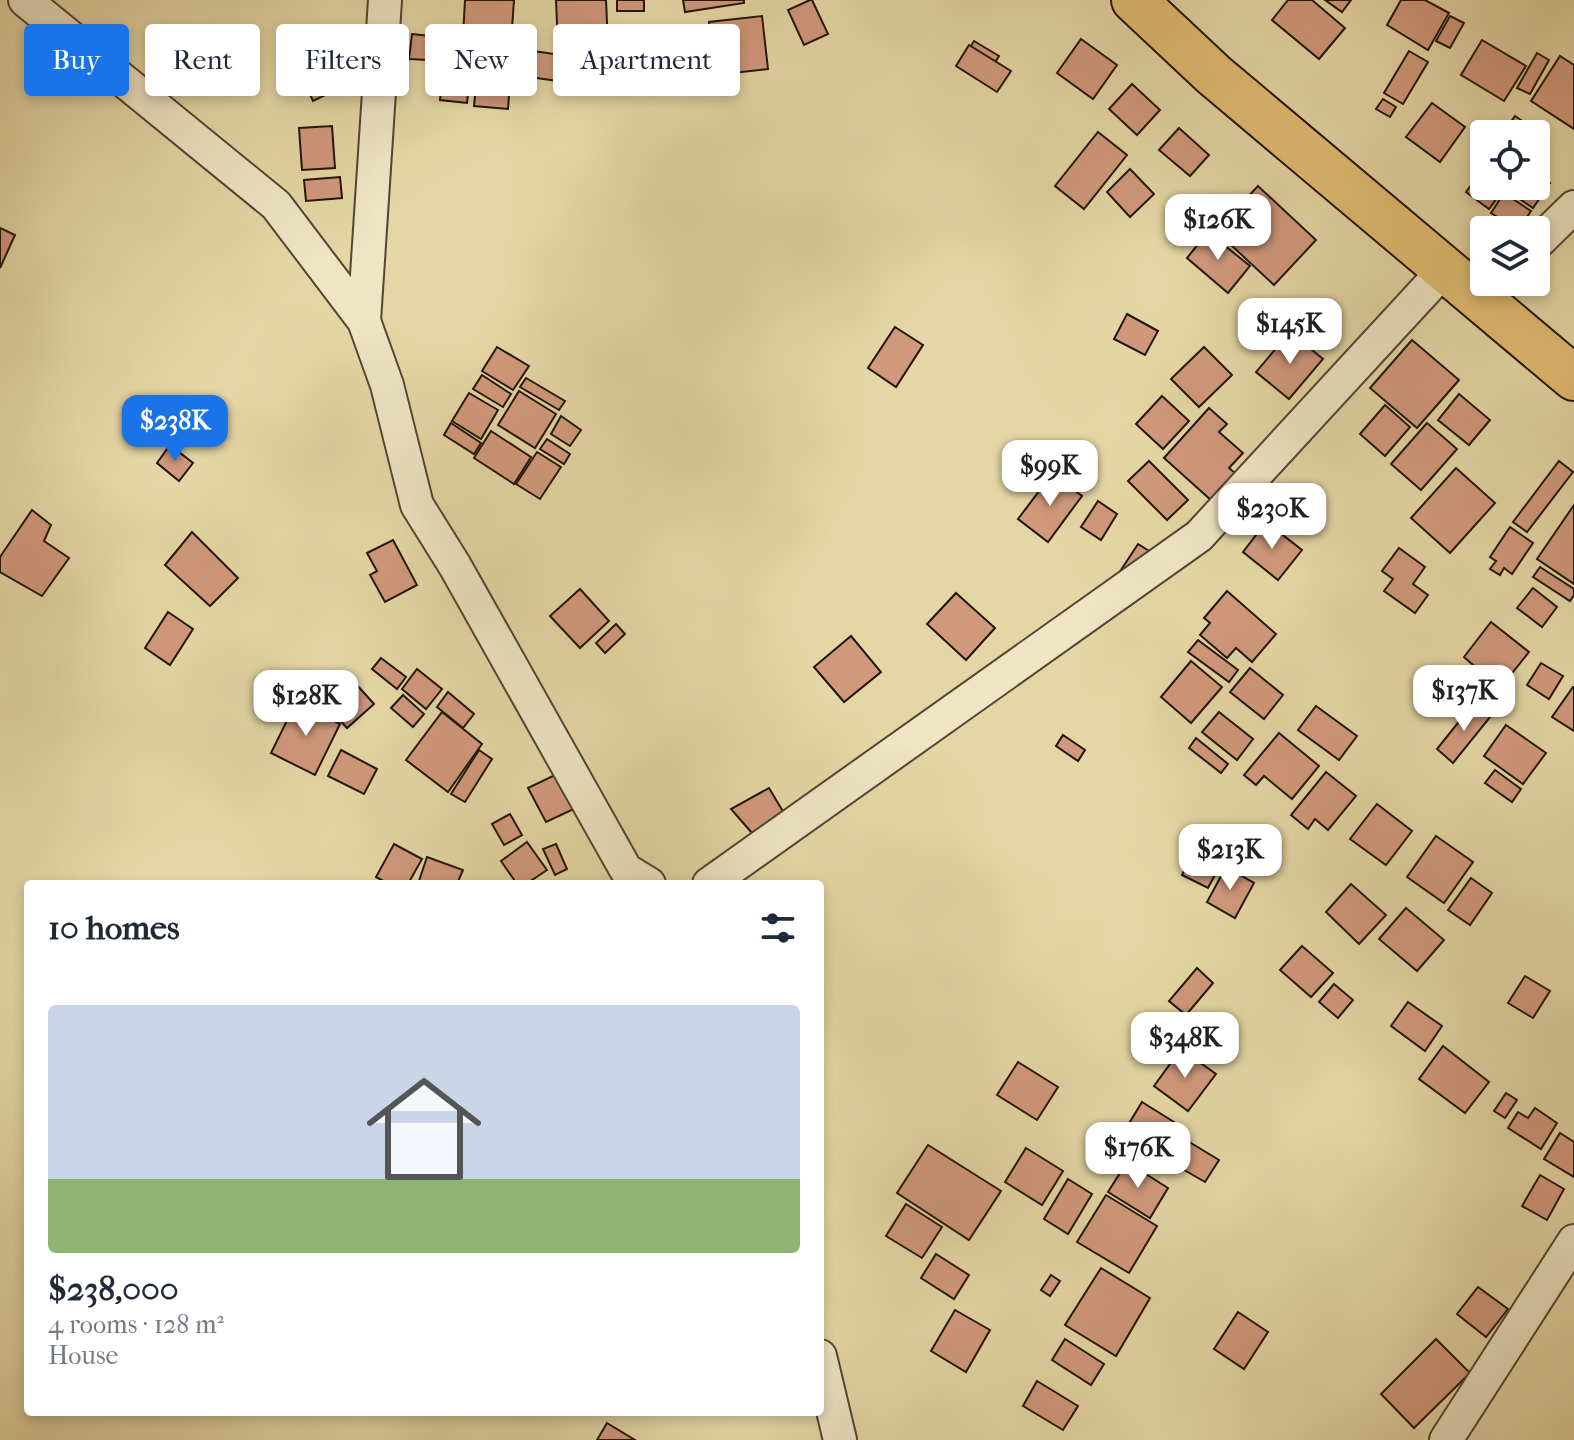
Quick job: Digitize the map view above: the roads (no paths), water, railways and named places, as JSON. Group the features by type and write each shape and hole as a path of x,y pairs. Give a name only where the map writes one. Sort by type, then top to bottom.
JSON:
{"highway":[{"path":"1134,0 1214,75 1445,269 1470,281"},
{"path":"1495,296 1574,378"}],"street":[{"path":"25,0 276,205 364,321 387,385 417,505 455,566 626,870 642,880"},
{"path":"364,321 385,0"},
{"path":"1550,230 1574,207"},
{"path":"715,880 1199,536 1445,269"},
{"path":"1446,1440 1574,1241"},
{"path":"824,1368 846,1437"}]}
